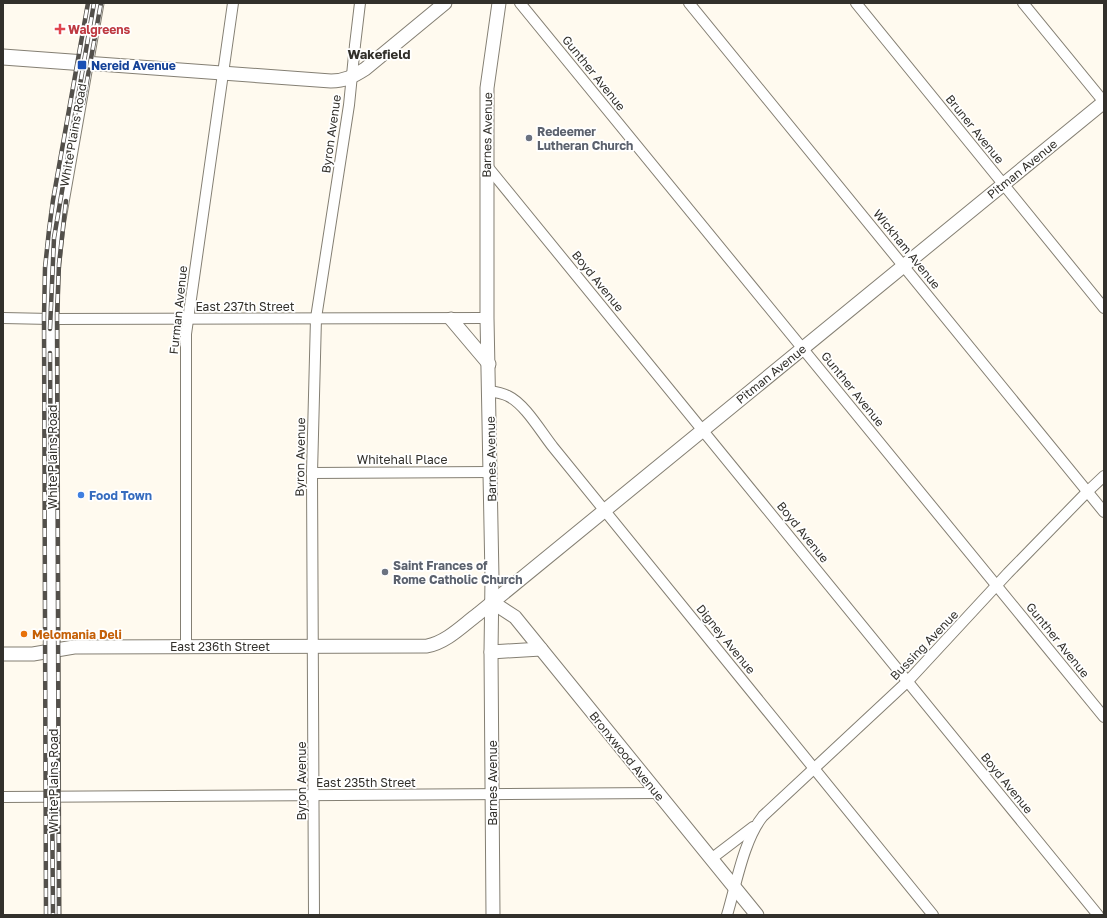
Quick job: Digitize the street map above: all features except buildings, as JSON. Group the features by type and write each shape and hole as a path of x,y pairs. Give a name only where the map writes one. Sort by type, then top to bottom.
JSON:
{"main road":[{"name":"White Plains Road","path":"54,915 52,273 57,225 96,3"},
{"path":"3,56 85,63"}],"street":[{"name":"Furman Avenue","path":"186,646 185,341 232,3"},
{"name":"Byron Avenue","path":"314,915 312,473 316,318 349,105 360,3"},
{"path":"85,63 337,81 352,77 365,68 445,3"},
{"name":"Barnes Avenue","path":"493,915 491,472 487,318 487,88 499,3"},
{"name":"Gunther Avenue","path":"520,3 1104,717"},
{"name":"Wickham Avenue","path":"689,3 1104,512"},
{"name":"Bruner Avenue","path":"856,3 1104,308"},
{"path":"1023,3 1104,102"},
{"name":"Pitman Avenue","path":"437,644 492,602 1104,102"},
{"name":"Boyd Avenue","path":"487,166 1098,915"},
{"name":"East 237th Street","path":"3,318 487,318"},
{"path":"451,319 489,364"},
{"name":"Digney Avenue","path":"489,391 509,396 524,408 553,447 933,915"},
{"name":"Whitehall Place","path":"312,473 491,472"},
{"name":"Bussing Avenue","path":"711,859 756,825 768,811 908,681 997,586 1104,476"},
{"name":"Bronxwood Avenue","path":"492,602 515,617 757,915"},
{"name":"East 236th Street","path":"3,654 33,654 74,647 427,646 437,644"},
{"path":"491,652 542,649"},
{"name":"East 235th Street","path":"3,796 657,793"},
{"name":"Bussing Avenue","path":"727,915 748,844 756,825"}],"railway":[{"path":"46,915 45,268 53,200 88,3"},
{"path":"50,329 54,238 94,3"},
{"path":"83,103 101,3"},
{"path":"59,915 57,314 59,264 66,201"},
{"path":"50,353 51,503"},
{"path":"52,787 53,915"}],"place":[{"name":"Walgreens","path":"60,29"},
{"name":"Nereid Avenue","path":"82,65"},
{"name":"Redeemer Lutheran Church","path":"529,138"},
{"name":"Food Town","path":"81,495"},
{"name":"Saint Frances of Rome Catholic Church","path":"385,572"},
{"name":"Melomania Deli","path":"24,634"}],"district":[{"name":"Wakefield","path":"379,54"}]}
